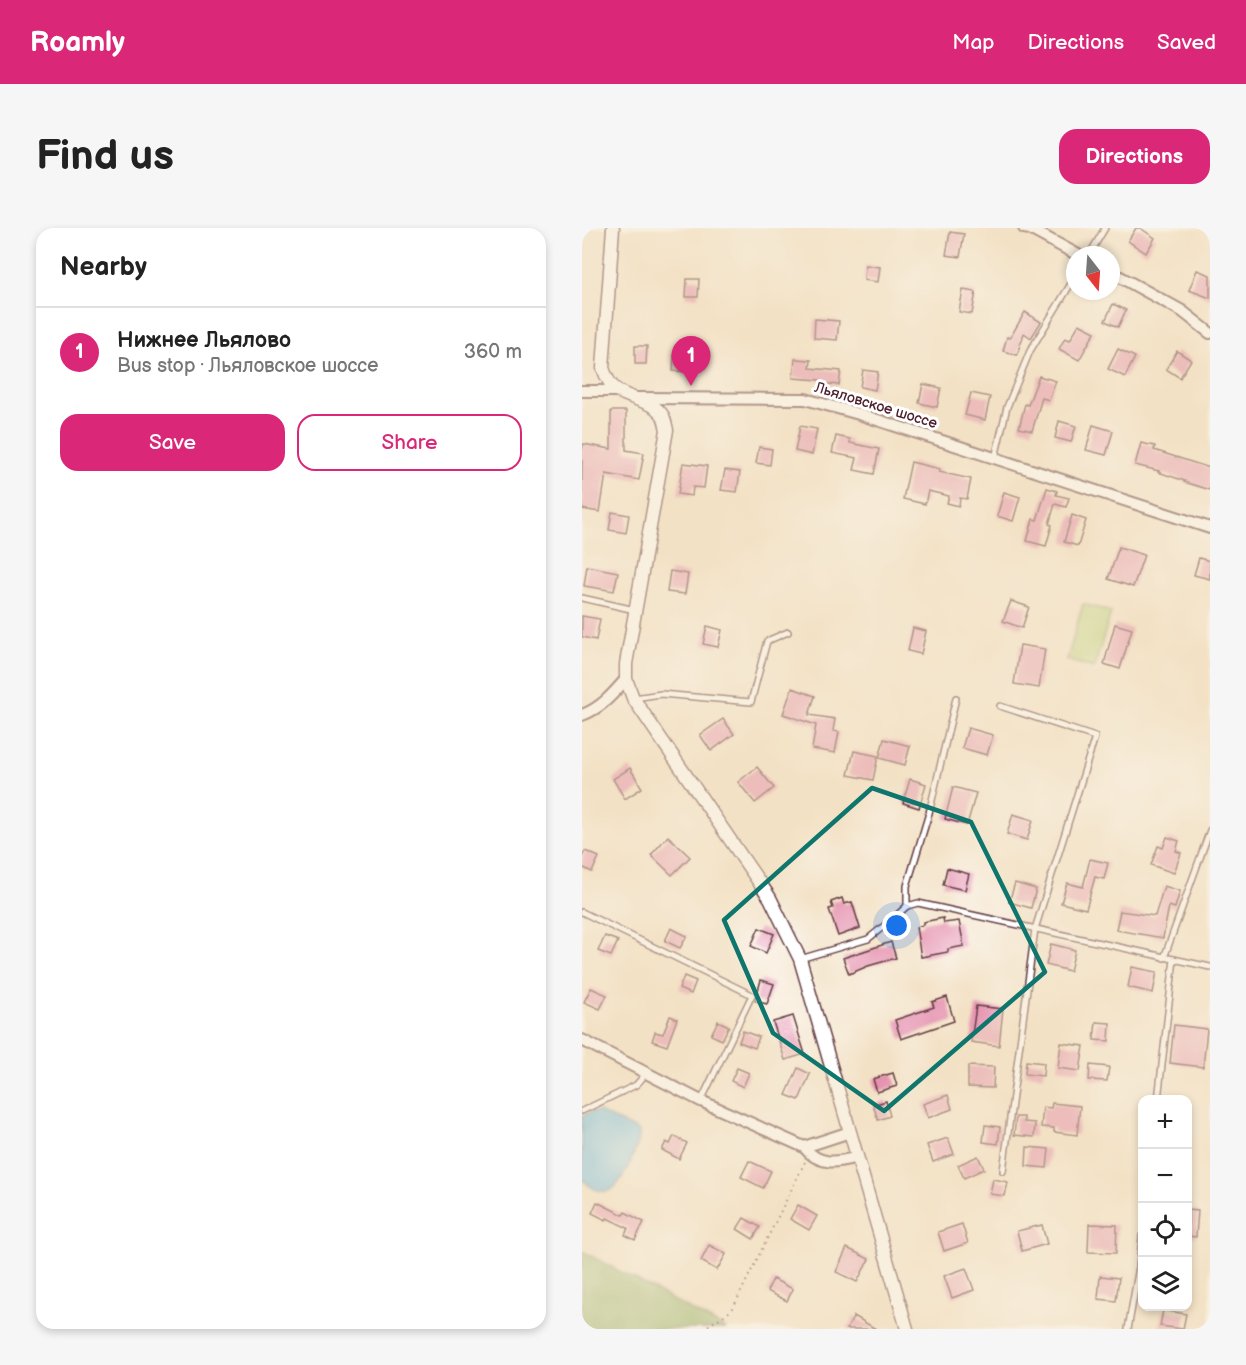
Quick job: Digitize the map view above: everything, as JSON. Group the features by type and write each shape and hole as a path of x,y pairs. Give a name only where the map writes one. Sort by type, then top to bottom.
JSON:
{"street":[{"path":"613,228 603,368 607,380 618,391"},
{"path":"1028,228 1066,249"},
{"path":"1120,278 1182,311 1210,333"},
{"path":"582,391 618,391"},
{"name":"Льяловское шоссе","path":"618,391 635,398 804,399 859,414 1210,528"},
{"path":"635,398 654,407 664,417 667,430 626,664 626,679 633,698 770,898 800,959 907,1329"},
{"path":"582,715 599,707 626,679"},
{"path":"582,1040 830,1163 857,1157"},
{"path":"807,1150 850,1132"}],"lane":[{"path":"1094,246 1105,228"},
{"path":"994,458 1007,407 1030,351 1066,292"},
{"path":"582,598 635,610"},
{"path":"633,698 661,694 751,702 767,641 788,632"},
{"path":"907,906 907,886 928,813 956,699"},
{"path":"1000,706 1095,737 1035,929 1003,1171"},
{"path":"1164,958 1210,830"},
{"path":"800,959 868,939 907,906 918,903 1210,967"},
{"path":"582,912 752,995 701,1101"},
{"path":"1159,1095 1174,959"},
{"path":"582,1111 636,1085 647,1072"},
{"path":"1128,1329 1140,1257"}],"path":[{"path":"703,1329 732,1310 807,1150"}],"highlighted area":[{"path":"872,788 971,822 1045,972 884,1111 773,1033 724,920"}],"green space":[{"path":"1083,604 1111,612 1094,668 1067,660"},
{"path":"582,1251 726,1329 582,1329"}],"water":[{"path":"591,1112 599,1112 639,1131 639,1140 626,1172 616,1186 605,1192 598,1191 582,1179 582,1116"}],"building":[{"path":"1136,228 1140,228 1155,238 1146,253 1128,241"},
{"path":"950,232 964,234 960,257 946,255"},
{"path":"865,265 880,267 878,282 864,280"},
{"path":"1197,270 1210,275 1210,298 1189,290"},
{"path":"687,279 699,279 698,297 686,297"},
{"path":"963,290 976,292 972,314 959,312"},
{"path":"1113,304 1126,310 1118,327 1105,321"},
{"path":"1025,312 1041,322 1031,338 1024,333 1017,355 1003,351 1007,337 1010,338"},
{"path":"815,319 839,321 837,340 814,338"},
{"path":"1079,324 1095,332 1079,360 1059,349 1065,338 1070,340"},
{"path":"635,346 647,346 646,364 635,364"},
{"path":"1118,349 1135,357 1125,377 1108,369"},
{"path":"1177,351 1191,360 1180,378 1166,369"},
{"path":"674,355 696,356 695,372 673,371"},
{"path":"795,359 811,360 810,368 841,371 839,385 820,383 820,380 793,378"},
{"path":"863,370 878,372 875,390 860,387"},
{"path":"1039,376 1056,381 1049,400 1042,398 1032,431 1019,428 1025,404 1028,405"},
{"path":"923,384 941,388 937,407 919,403"},
{"path":"971,393 990,397 985,420 965,415"},
{"path":"611,411 626,411 626,450 644,453 639,480 606,474 600,512 582,509 583,444 611,449"},
{"path":"1059,421 1076,426 1071,442 1055,438"},
{"path":"1093,425 1113,431 1106,455 1086,450"},
{"path":"800,426 817,429 812,455 795,451"},
{"path":"836,436 850,439 850,443 879,449 874,474 854,470 857,458 832,453"},
{"path":"1141,443 1155,446 1154,450 1210,468 1210,490 1159,471 1135,465"},
{"path":"759,447 772,449 770,465 756,463"},
{"path":"911,462 940,469 939,472 971,479 967,499 960,498 959,506 947,503 949,496 928,491 925,504 903,499"},
{"path":"683,463 707,466 704,488 693,487 692,496 678,494"},
{"path":"725,470 740,472 737,492 721,490"},
{"path":"1047,488 1057,491 1056,495 1069,498 1066,507 1055,504 1046,546 1027,541 1033,519 1037,520"},
{"path":"1004,492 1020,497 1013,521 997,516"},
{"path":"612,512 629,515 626,533 609,530"},
{"path":"1072,515 1086,520 1078,546 1064,542"},
{"path":"1119,547 1144,555 1133,587 1108,579"},
{"path":"1199,558 1210,561 1210,579 1194,575"},
{"path":"587,566 618,572 614,591 584,586"},
{"path":"670,571 688,574 685,594 667,592"},
{"path":"1011,601 1029,607 1022,628 1003,621"},
{"path":"582,616 600,619 596,640 582,637"},
{"path":"1115,624 1132,629 1120,669 1104,664"},
{"path":"707,626 722,630 718,647 703,644"},
{"path":"913,628 926,631 921,654 908,651"},
{"path":"1020,645 1045,649 1039,688 1014,684"},
{"path":"792,688 815,696 809,715 835,719 833,731 839,732 835,753 812,749 816,725 783,714"},
{"path":"723,719 734,734 711,751 700,735"},
{"path":"968,728 993,735 987,755 962,748"},
{"path":"884,739 910,746 905,765 879,758"},
{"path":"854,751 878,756 873,780 848,775"},
{"path":"757,767 774,788 755,803 738,782"},
{"path":"630,768 642,788 625,799 613,779"},
{"path":"910,779 926,784 919,808 903,803"},
{"path":"953,787 976,793 967,825 945,819"},
{"path":"1013,814 1033,820 1027,840 1007,834"},
{"path":"668,836 690,857 672,875 651,855"},
{"path":"1167,837 1179,841 1176,851 1181,853 1174,873 1151,865 1158,846 1163,848"},
{"path":"585,851 599,857 592,872 582,867 582,857"},
{"path":"1090,859 1108,863 1104,879 1095,877 1086,909 1061,903 1067,883 1083,887"},
{"path":"947,868 969,874 965,890 943,885"},
{"path":"1015,883 1036,889 1031,908 1009,902"},
{"path":"1164,886 1180,891 1175,908 1169,906 1163,938 1116,930 1120,911 1155,916"},
{"path":"842,898 844,904 852,902 860,928 838,936 829,909 833,908 831,902"},
{"path":"943,918 944,923 959,921 964,946 948,949 948,952 921,957 916,927 923,925 923,922"},
{"path":"671,928 687,936 680,948 665,941"},
{"path":"759,928 774,934 766,953 751,946"},
{"path":"605,936 618,941 611,956 598,951"},
{"path":"891,942 896,958 849,974 843,958"},
{"path":"1051,944 1075,950 1070,971 1046,965"},
{"path":"1132,967 1157,972 1153,993 1128,987"},
{"path":"684,976 696,981 691,994 679,989"},
{"path":"761,980 774,984 767,1004 755,1001"},
{"path":"591,988 607,995 600,1009 584,1002"},
{"path":"947,997 954,1021 901,1039 895,1020 934,1007 932,1002"},
{"path":"976,1006 1003,1009 999,1046 971,1042"},
{"path":"670,1016 677,1019 667,1046 652,1041 655,1032 663,1034"},
{"path":"793,1016 805,1054 785,1060 773,1022"},
{"path":"718,1021 729,1026 722,1040 711,1035"},
{"path":"1096,1022 1110,1023 1109,1041 1094,1040"},
{"path":"1174,1025 1207,1029 1203,1067 1170,1063"},
{"path":"743,1031 759,1037 755,1048 739,1042"},
{"path":"1061,1043 1084,1046 1080,1071 1058,1068"},
{"path":"1026,1061 1044,1063 1043,1076 1025,1074"},
{"path":"1090,1065 1109,1067 1107,1081 1089,1080"},
{"path":"968,1066 994,1067 993,1088 968,1087"},
{"path":"737,1068 749,1073 743,1087 731,1081"},
{"path":"798,1068 810,1074 799,1100 786,1095"},
{"path":"893,1073 897,1086 877,1092 873,1079"},
{"path":"948,1095 952,1109 928,1118 923,1104"},
{"path":"886,1101 890,1116 878,1120 873,1105"},
{"path":"1052,1103 1080,1106 1077,1135 1054,1132 1054,1128 1041,1127 1043,1107 1051,1108"},
{"path":"1016,1117 1024,1117 1024,1122 1035,1123 1034,1137 1014,1135"},
{"path":"985,1125 1000,1127 998,1144 983,1142"},
{"path":"674,1136 687,1143 679,1159 662,1150 666,1142 670,1144"},
{"path":"948,1138 954,1154 933,1162 927,1145"},
{"path":"1027,1147 1049,1149 1047,1168 1026,1166"},
{"path":"978,1156 984,1169 964,1178 958,1165"},
{"path":"749,1161 771,1171 763,1188 741,1177"},
{"path":"993,1179 1008,1182 1005,1196 990,1194"},
{"path":"597,1202 644,1222 635,1240 625,1235 628,1228 592,1213"},
{"path":"798,1205 817,1216 809,1230 790,1219"},
{"path":"1192,1210 1198,1211 1196,1237 1192,1236"},
{"path":"744,1218 760,1227 753,1239 737,1229"},
{"path":"962,1224 968,1243 944,1251 938,1232"},
{"path":"1089,1224 1117,1225 1116,1253 1088,1252"},
{"path":"1042,1225 1047,1244 1022,1251 1017,1231"},
{"path":"709,1245 726,1254 717,1270 701,1261"},
{"path":"847,1248 869,1259 857,1282 836,1272"},
{"path":"966,1268 974,1290 952,1298 944,1276"},
{"path":"1100,1276 1119,1278 1116,1301 1098,1299"},
{"path":"773,1279 793,1289 787,1301 767,1291"},
{"path":"1163,1311 1186,1314 1183,1329 1160,1326"},
{"path":"854,1316 876,1329 847,1329"}],"place":[{"name":"Нижнее Льялово","path":"691,386"}]}
